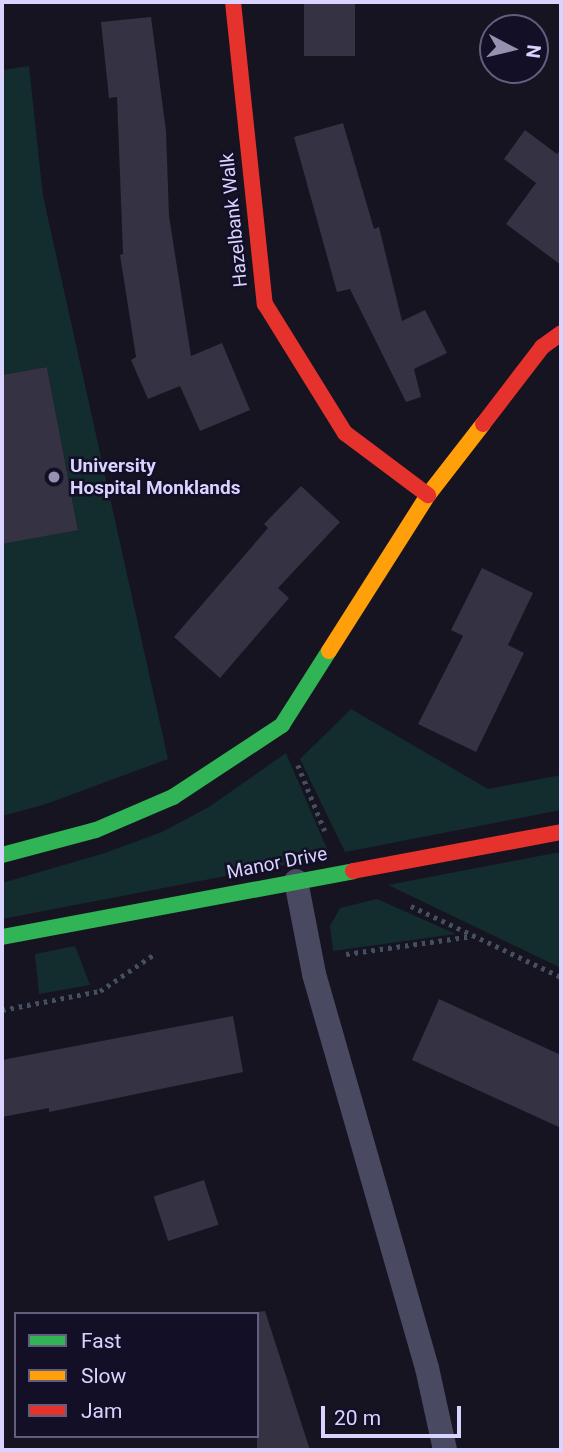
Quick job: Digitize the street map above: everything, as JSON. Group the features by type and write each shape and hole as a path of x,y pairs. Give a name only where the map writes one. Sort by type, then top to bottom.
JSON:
{"street":[{"name":"Hazelbank Walk","path":"233,2 265,304 345,433 428,495"},
{"path":"2,855 96,830 173,797 282,726 428,495 542,347 561,333"},
{"name":"Manor Drive","path":"2,937 561,832"}],"lane":[{"path":"296,881 311,959 426,1368 444,1450"}],"path":[{"path":"311,959 473,936"},
{"path":"2,1010 100,991 157,953"}],"green space":[{"name":"University Hospital Monklands","path":"29,66 43,196 168,759 46,804 2,816 2,544 78,529 47,367 2,375 2,70"},
{"path":"351,709 488,789 561,775 561,810 345,852 300,759"},
{"path":"286,753 330,856 2,919 2,883 105,853 162,832 209,807"},
{"path":"555,853 561,853 561,968 388,885"},
{"path":"377,899 456,934 333,951 330,926 340,908"},
{"path":"75,946 90,985 39,994 35,954"}],"building":[{"path":"304,2 355,2 355,56 304,56"},
{"path":"151,17 166,131 169,216 191,356 222,343 250,410 200,431 180,386 148,399 131,360 136,357 120,255 123,254 117,97 109,98 101,22"},
{"path":"343,123 374,229 379,227 402,321 425,310 447,353 414,369 421,397 406,402 350,289 337,292 294,137"},
{"path":"525,130 557,154 561,149 561,265 506,224 536,183 504,159"},
{"path":"47,367 78,530 2,544 2,375"},
{"path":"301,486 340,522 278,588 289,598 220,678 174,637 268,528 264,524"},
{"path":"482,568 533,593 508,645 524,653 476,752 418,724 463,636 451,630"},
{"path":"439,999 561,1055 561,1128 412,1060"},
{"path":"233,1016 243,1072 49,1112 49,1108 2,1117 2,1060"},
{"path":"204,1180 219,1225 168,1241 154,1196"},
{"path":"265,1311 310,1450 257,1450 257,1312"}],"traffic: fast":[{"path":"2,855 96,830 173,797 282,725 329,651"},
{"path":"2,937 353,871"}],"traffic: slow":[{"path":"329,651 428,495 483,424"}],"traffic: jam":[{"path":"233,2 265,304 345,433 428,495"},
{"path":"483,424 542,347 561,333"},
{"path":"353,871 561,832"}],"place":[{"name":"University Hospital Monklands","path":"54,477"}]}
